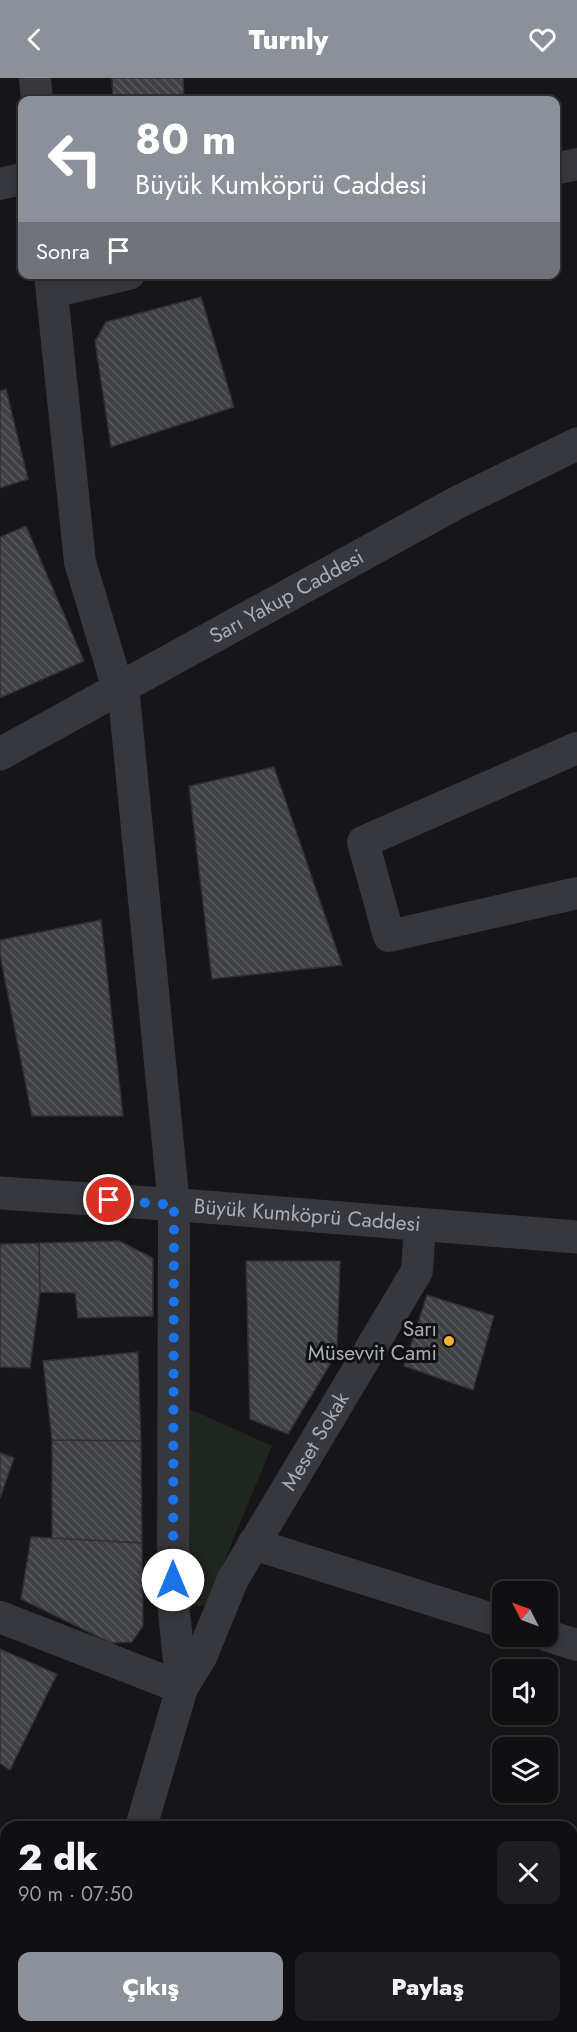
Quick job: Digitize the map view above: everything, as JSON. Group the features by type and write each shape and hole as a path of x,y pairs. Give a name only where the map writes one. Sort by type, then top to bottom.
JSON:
{"street":[{"path":"35,78 37,96"},
{"path":"560,168 577,164"},
{"path":"0,184 18,180"},
{"path":"86,279 51,283 80,562 121,688 174,1205 173,1603 182,1688 143,1821"},
{"name":"Sarı Yakup Caddesi","path":"0,754 458,502 577,444"},
{"path":"577,747 363,842 389,936 577,893"},
{"name":"Büyük Kumköprü Caddesi","path":"0,1193 577,1237"},
{"name":"Meset Sokak","path":"182,1688 201,1657 233,1579 417,1270 420,1225"},
{"path":"253,1544 492,1619"},
{"path":"0,1617 182,1688"},
{"path":"558,1639 577,1645"}],"shaded area":[{"path":"187,1408 272,1446 206,1605 192,1607 186,1595"}],"building":[{"path":"112,78 183,78 184,96 113,96"},
{"path":"201,297 234,407 111,447 95,341 106,322"},
{"path":"6,389 28,479 0,488 0,391"},
{"path":"26,526 84,661 0,698 0,537"},
{"path":"274,767 342,965 212,979 189,786"},
{"path":"101,920 123,1116 32,1116 0,955 0,940"},
{"path":"119,1241 153,1258 153,1316 78,1318 75,1293 40,1292 39,1243"},
{"path":"39,1243 40,1292 30,1368 0,1367 0,1244"},
{"path":"246,1261 340,1261 337,1353 288,1434 250,1419"},
{"name":"Sarı Müsevvit Cami","path":"427,1295 494,1316 473,1390 404,1366"},
{"path":"138,1352 141,1441 52,1440 43,1361"},
{"path":"52,1440 141,1441 142,1543 52,1538"},
{"path":"0,1453 14,1458 0,1498"},
{"path":"31,1537 142,1543 143,1626 132,1642 111,1643 21,1599"},
{"path":"0,1649 57,1674 10,1770 0,1763"}],"place":[{"name":"Sarı Müsevvit Cami","path":"449,1341"}],"route":[{"path":"109,1200 174,1205 173,1580"}]}
